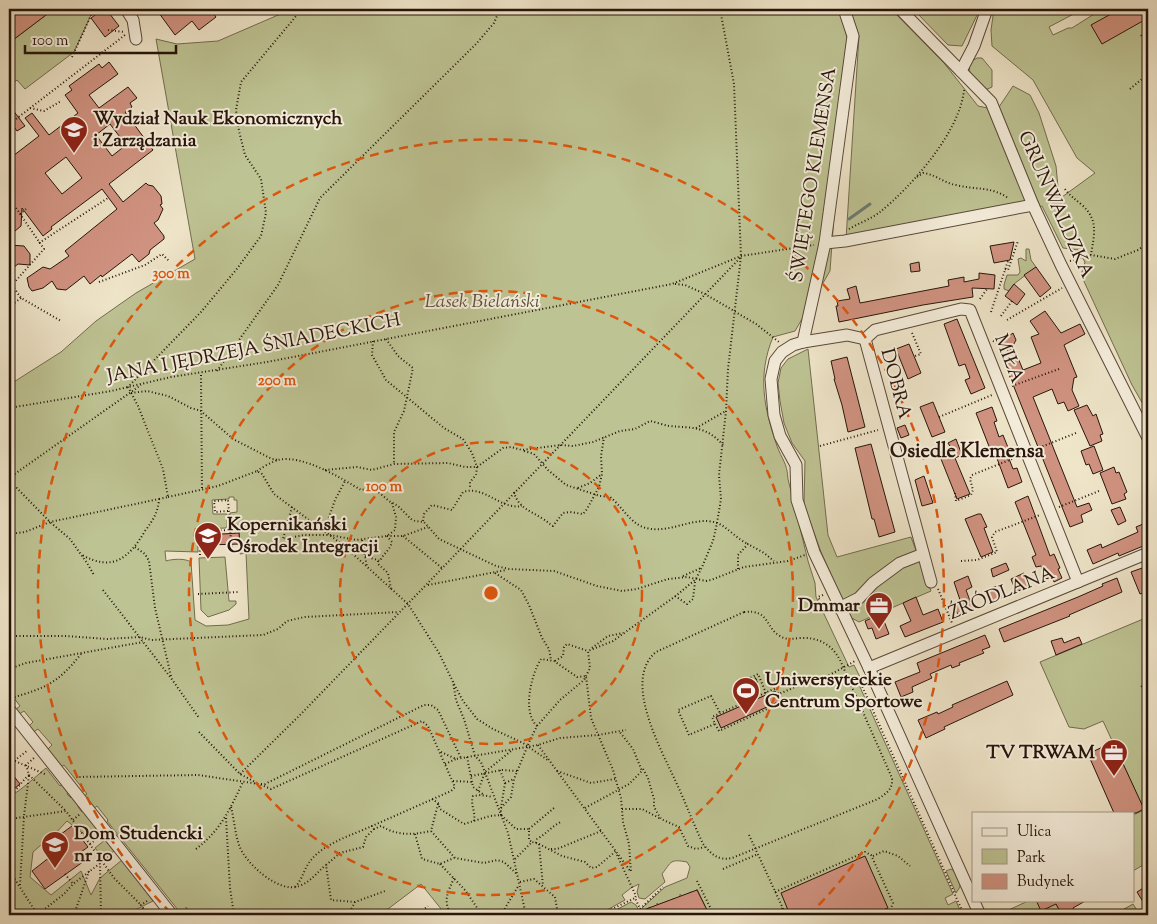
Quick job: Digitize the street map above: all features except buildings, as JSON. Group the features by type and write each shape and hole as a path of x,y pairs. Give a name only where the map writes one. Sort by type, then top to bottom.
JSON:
{"street":[{"path":"126,9 133,20 131,33"},
{"name":"ŚWIĘTEGO KLEMENSA","path":"803,342 826,243 853,36 844,9"},
{"name":"GRUNWALDZKA","path":"900,9 991,102 1032,205 1148,438"},
{"path":"961,70 974,46 987,9"},
{"path":"826,243 1032,205"},
{"name":"MIŁA","path":"865,339 875,330 961,308 972,312 1078,582"},
{"path":"865,339 847,335 803,342 789,347 777,357 772,369 771,386 775,423 784,445 796,465 796,500 814,552 831,590 834,610 869,668 972,897"},
{"name":"DOBRA","path":"865,339 923,554 934,584"},
{"name":"ŹRÓDLANA","path":"869,668 1148,553"},
{"path":"834,610 858,598 873,582 900,563 923,554"},
{"path":"9,709 39,748 57,777 119,849 172,915"},
{"path":"974,902 980,915"}],"path":[{"path":"72,57 94,9"},
{"path":"168,497 163,469 141,413 128,387 201,312 261,236 266,214 261,179 246,155 239,132 236,110 241,82 302,9"},
{"path":"217,371 278,285 320,198 476,44 494,23 500,9"},
{"path":"675,596 687,604 693,599 696,580 713,541 717,522 721,499 720,475 728,369 741,256 734,84 720,9"},
{"path":"108,30 131,33"},
{"path":"16,119 131,33"},
{"path":"1141,35 1148,45"},
{"path":"848,230 879,212 915,178 937,150 955,119 963,97 964,85 961,70"},
{"path":"1130,89 1148,74"},
{"path":"1148,82 1145,90 1148,100"},
{"path":"30,108 44,111 61,101"},
{"path":"915,178 923,173 928,173 955,185 991,189 1002,193 1011,200"},
{"path":"1065,188 1070,197 1089,211 1094,221 1095,230 1090,255"},
{"path":"39,243 108,198"},
{"path":"12,285 44,249 16,208"},
{"path":"19,214 26,209"},
{"path":"1005,268 1008,270 1018,241"},
{"name":"JANA I JĘDRZEJA ŚNIADECKICH","path":"9,408 217,371 672,284 741,256 826,243"},
{"path":"1061,265 1090,255 1115,260 1138,250 1148,243"},
{"path":"99,282 145,265 162,254 169,260"},
{"path":"240,774 562,445 741,256"},
{"path":"991,312 1008,260"},
{"path":"9,281 21,298 61,321"},
{"path":"1007,320 1070,283"},
{"path":"672,284 685,285 706,294 756,324 774,339 786,344"},
{"path":"980,300 987,289"},
{"path":"9,308 21,298"},
{"path":"1002,316 1012,301"},
{"path":"902,323 905,330 911,329 921,354 914,356"},
{"path":"991,338 994,342 1004,346"},
{"path":"386,339 398,356 413,368 404,411 394,432 394,464"},
{"path":"373,341 372,355 386,380 444,428 463,439 472,453 477,467 476,475 470,482 470,489"},
{"path":"1006,389 1059,369"},
{"path":"200,374 202,490"},
{"path":"94,575 70,539 50,522 9,479 142,384"},
{"path":"131,393 147,391 168,396 201,411 233,439 272,458 278,460 296,459 323,470 360,490 371,488 376,490 398,506 415,522 422,522 439,539 496,566 509,569 554,571 597,586 622,591 637,590 668,579 715,579 755,564 788,561 814,552"},
{"path":"939,417 997,393"},
{"path":"696,428 726,411"},
{"path":"522,450 562,445 573,446 620,431 635,429 650,421 668,426 696,428 711,433 723,445"},
{"path":"820,446 883,429"},
{"path":"1028,452 1076,433"},
{"path":"514,492 515,497 522,506 553,526 563,512 578,514 585,512 595,494 602,474 601,456 604,437"},
{"path":"323,470 357,467 372,470 394,464 448,463 465,467 477,467 501,448 511,447 534,454 542,464 566,485 595,494 610,496 633,521 643,526 668,528 696,522 717,522 739,540 776,562"},
{"path":"955,493 956,500 971,495 973,490 970,479 972,475 1021,455"},
{"path":"9,534 25,532 50,522 218,486 258,471 278,460"},
{"path":"258,471 262,474 274,494 324,530 408,604 439,653 462,701 477,719 493,729 523,742 551,762"},
{"path":"578,488 590,483 602,474"},
{"path":"324,530 335,500 345,481"},
{"path":"422,522 424,514 432,504 452,510 463,492 470,489 489,495 514,507 522,506"},
{"path":"1053,510 1099,491"},
{"path":"82,555 92,561 102,563 112,562 125,556 135,548 158,510 159,499"},
{"path":"228,511 215,512 214,501 228,500 232,554"},
{"path":"387,536 395,530 396,517 392,503"},
{"path":"292,507 283,539 304,535 330,535 362,540 402,536 428,527"},
{"path":"962,561 977,560 997,552 992,537 995,532 1045,513"},
{"path":"200,555 199,531 230,530"},
{"path":"378,561 390,548 392,542 387,536"},
{"path":"402,536 442,568"},
{"path":"362,540 367,567"},
{"path":"738,569 738,555 748,544"},
{"path":"135,548 145,554 149,561 155,608 172,678"},
{"path":"365,556 378,561 378,564 388,573 391,589"},
{"path":"678,578 695,572 702,566"},
{"path":"426,585 509,569"},
{"path":"495,573 521,590 542,638 549,649 551,660"},
{"path":"555,661 562,656 564,647 567,644 588,651 613,641 696,580"},
{"path":"934,584 956,632"},
{"path":"103,590 172,678 199,718"},
{"path":"831,590 818,597 825,611 834,610"},
{"path":"198,594 239,592"},
{"path":"9,636 140,637 152,640 263,635 278,629 287,621 305,617 400,612"},
{"path":"744,612 756,613 764,617 775,633 781,637 788,639 809,638 824,642 836,653 892,778 891,787 888,792 878,799 726,859 714,856 705,847 648,717 643,678 645,667 650,659 661,650 744,612"},
{"path":"588,651 608,636 625,632"},
{"path":"9,669 26,663 144,642"},
{"path":"501,808 511,797 514,779 537,726 560,700 584,680 590,668 588,651"},
{"path":"9,699 48,686 68,670 82,653"},
{"path":"779,694 802,684 815,683 855,662 851,654"},
{"path":"537,726 532,721 529,700 535,668 541,659 555,661 577,677 586,676"},
{"path":"757,680 758,674 766,693"},
{"path":"538,745 631,872 630,844 623,822 618,789 591,718 586,676"},
{"path":"863,679 862,686 964,915"},
{"path":"757,680 747,684 743,687 747,684 757,680"},
{"path":"453,682 456,700 475,756 481,762 508,833 526,915"},
{"path":"747,684 740,683 748,701"},
{"path":"1141,686 1148,690"},
{"path":"776,688 779,694 782,702 719,731 712,717 776,688"},
{"path":"715,724 690,735 678,710 711,696 720,714"},
{"path":"15,761 57,777 198,775 265,784 424,705 431,705 438,710 461,758"},
{"path":"199,732 240,774 271,789 415,722 422,721 428,726 455,787 322,848 310,861 301,882 296,887"},
{"path":"445,764 456,759 538,745 560,738 598,735 626,730"},
{"path":"619,731 633,750 648,778 654,807 661,820"},
{"path":"9,765 39,748"},
{"path":"26,765 39,748"},
{"path":"478,792 484,772 513,750"},
{"path":"439,751 456,759"},
{"path":"467,757 473,787 484,796"},
{"path":"20,885 24,816 29,775 26,765"},
{"path":"585,808 629,784 642,771 642,767"},
{"path":"470,776 500,770 518,772"},
{"path":"500,770 506,783 501,815"},
{"path":"558,771 591,783 615,779"},
{"path":"9,796 19,788 29,775"},
{"path":"29,775 66,811 124,889 141,905 148,915"},
{"path":"506,783 514,779"},
{"path":"453,781 472,782"},
{"path":"196,849 210,838 226,818 243,782"},
{"path":"474,821 476,815 471,802 472,796 494,798"},
{"path":"432,799 438,804 440,809 464,824 490,816 501,815 516,828 529,829 554,808"},
{"path":"431,832 438,804"},
{"path":"231,806 239,847 252,865 274,884 296,887 312,879 340,853 363,847 366,837 374,829 381,826 393,833 415,834 431,832"},
{"path":"622,809 642,809 678,827 688,846 696,848 705,847"},
{"path":"9,819 66,811"},
{"path":"226,818 230,888 234,915"},
{"path":"543,886 537,839 545,835 554,825 561,822"},
{"path":"529,829 529,840 532,842 562,856 585,862 591,868 598,867 616,851"},
{"path":"548,850 557,849 601,831"},
{"path":"431,832 455,858"},
{"path":"415,834 422,859 440,864 465,890 482,915"},
{"path":"749,835 786,915"},
{"path":"514,859 532,842"},
{"path":"9,870 20,885 36,915 119,849"},
{"path":"616,851 643,915"},
{"path":"872,857 884,851 898,856 910,866"},
{"path":"775,892 798,884 865,852 871,855 893,903 890,911 881,915"},
{"path":"723,869 758,854"},
{"path":"440,864 455,858 484,863 497,860 504,862 518,875"},
{"path":"100,863 101,915"},
{"path":"326,864 331,900 355,902 385,891"},
{"path":"74,915 89,871"},
{"path":"65,874 73,884"},
{"path":"452,915 445,901 454,878"},
{"path":"501,915 520,883 534,879 555,897 558,915"},
{"path":"697,881 714,915"},
{"path":"640,909 663,887"},
{"path":"141,905 156,895"},
{"path":"612,915 609,911 635,898"},
{"path":"348,915 355,902"},
{"path":"417,915 428,906"},
{"path":"134,915 143,908"},
{"path":"769,915 783,908"}],"green space":[{"path":"54,9 87,9 91,15 74,52 25,89 17,80 9,87 9,77 11,75 9,71 9,43"},
{"name":"Lasek Bielański","path":"292,9 839,9 847,37 830,271 795,331 773,337 765,365 764,392 777,446 787,469 808,561 815,583 816,597 849,667 854,665 861,679 860,687 953,894 945,898 948,905 956,901 962,915 697,915 708,910 703,907 705,906 697,889 697,892 691,892 682,897 680,894 680,897 675,900 673,898 674,901 669,903 668,901 658,905 657,903 657,907 652,909 649,907 653,915 646,915 642,908 665,887 687,878 690,867 687,862 674,861 662,874 665,882 645,899 639,898 637,892 639,884 622,895 625,900 607,910 610,915 446,915 421,884 380,915 192,915 186,907 187,915 182,915 97,806 93,809 84,796 87,794 64,765 61,767 47,750 52,745 38,729 32,733 28,727 33,722 24,711 18,715 15,710 20,706 11,694 9,695 9,385 61,352 96,321 136,293 195,259 156,39 177,44 218,41","holes":["234,497 234,500 237,500 237,512 230,513 230,522 232,522 232,518 236,518 235,524 239,525 240,554 246,553 249,619 228,625 206,626 195,620 191,562 178,559 166,561 165,551 198,552 197,529 226,528 227,526 227,514 213,514 212,500"]},
{"path":"850,9 891,9 944,63 978,106 997,110 1013,86 1030,95 1039,113 1056,166 1058,187 1062,197 1095,173 1077,158 1033,80 992,46 991,30 994,9 1083,9 1049,27 1053,35 1072,28 1102,9 1148,9 1148,413 1132,385 1081,275 1085,262 1078,250 1063,248 1042,206 846,239 859,36"},
{"path":"913,9 980,9 962,46 948,45"},
{"path":"977,58 982,58 992,70 992,87 983,91 972,78 969,67 970,62"},
{"path":"1026,249 1029,249 1031,260 1036,267 1014,284 1009,291 1004,289 1007,275 1018,275 1020,272 1018,259 1021,258 1026,261"},
{"path":"808,349 828,535 837,557 911,537 931,591 859,622 850,617 821,552 804,505 805,461 792,443 784,423 778,383 781,368 788,359"},
{"path":"225,557 229,601 236,601 236,604 229,610 208,617 201,610 199,558"},
{"path":"1148,617 1148,862 1134,870 1134,815 1144,810 1103,721 1084,729 1069,727 1040,662"},
{"path":"46,768 60,786 64,783 69,790 67,794 71,798 73,796 79,804 78,807 82,812 84,809 98,828 85,835 67,821 52,837 33,852 30,877 51,895 81,871 91,895 100,878 122,860 153,901 135,910 131,915 9,915 9,797"},
{"path":"105,840 114,851 104,859 95,848"},
{"path":"951,869 956,874 959,882 960,887 956,893 946,871"},
{"path":"631,902 636,905 641,915 637,911 632,913 630,910 614,915 614,911"},
{"path":"1026,902 1055,902 1062,915 998,915"},
{"path":"1133,904 1140,915 1118,915 1117,913"}],"waterway":[{"path":"849,219 870,204"}],"place":[{"name":"Wydział Nauk Ekonomicznych i Zarządzania","path":"74,154"},
{"name":"Kopernikański Ośrodek Integracji","path":"208,560"},
{"name":"Dmmar","path":"879,630"},
{"name":"Uniwersyteckie Centrum Sportowe","path":"746,715"},
{"name":"TV TRWAM","path":"1114,777"},
{"name":"Dom Studencki nr 10","path":"55,869"}],"district":[{"name":"Osiedle Klemensa","path":"967,452"}]}
